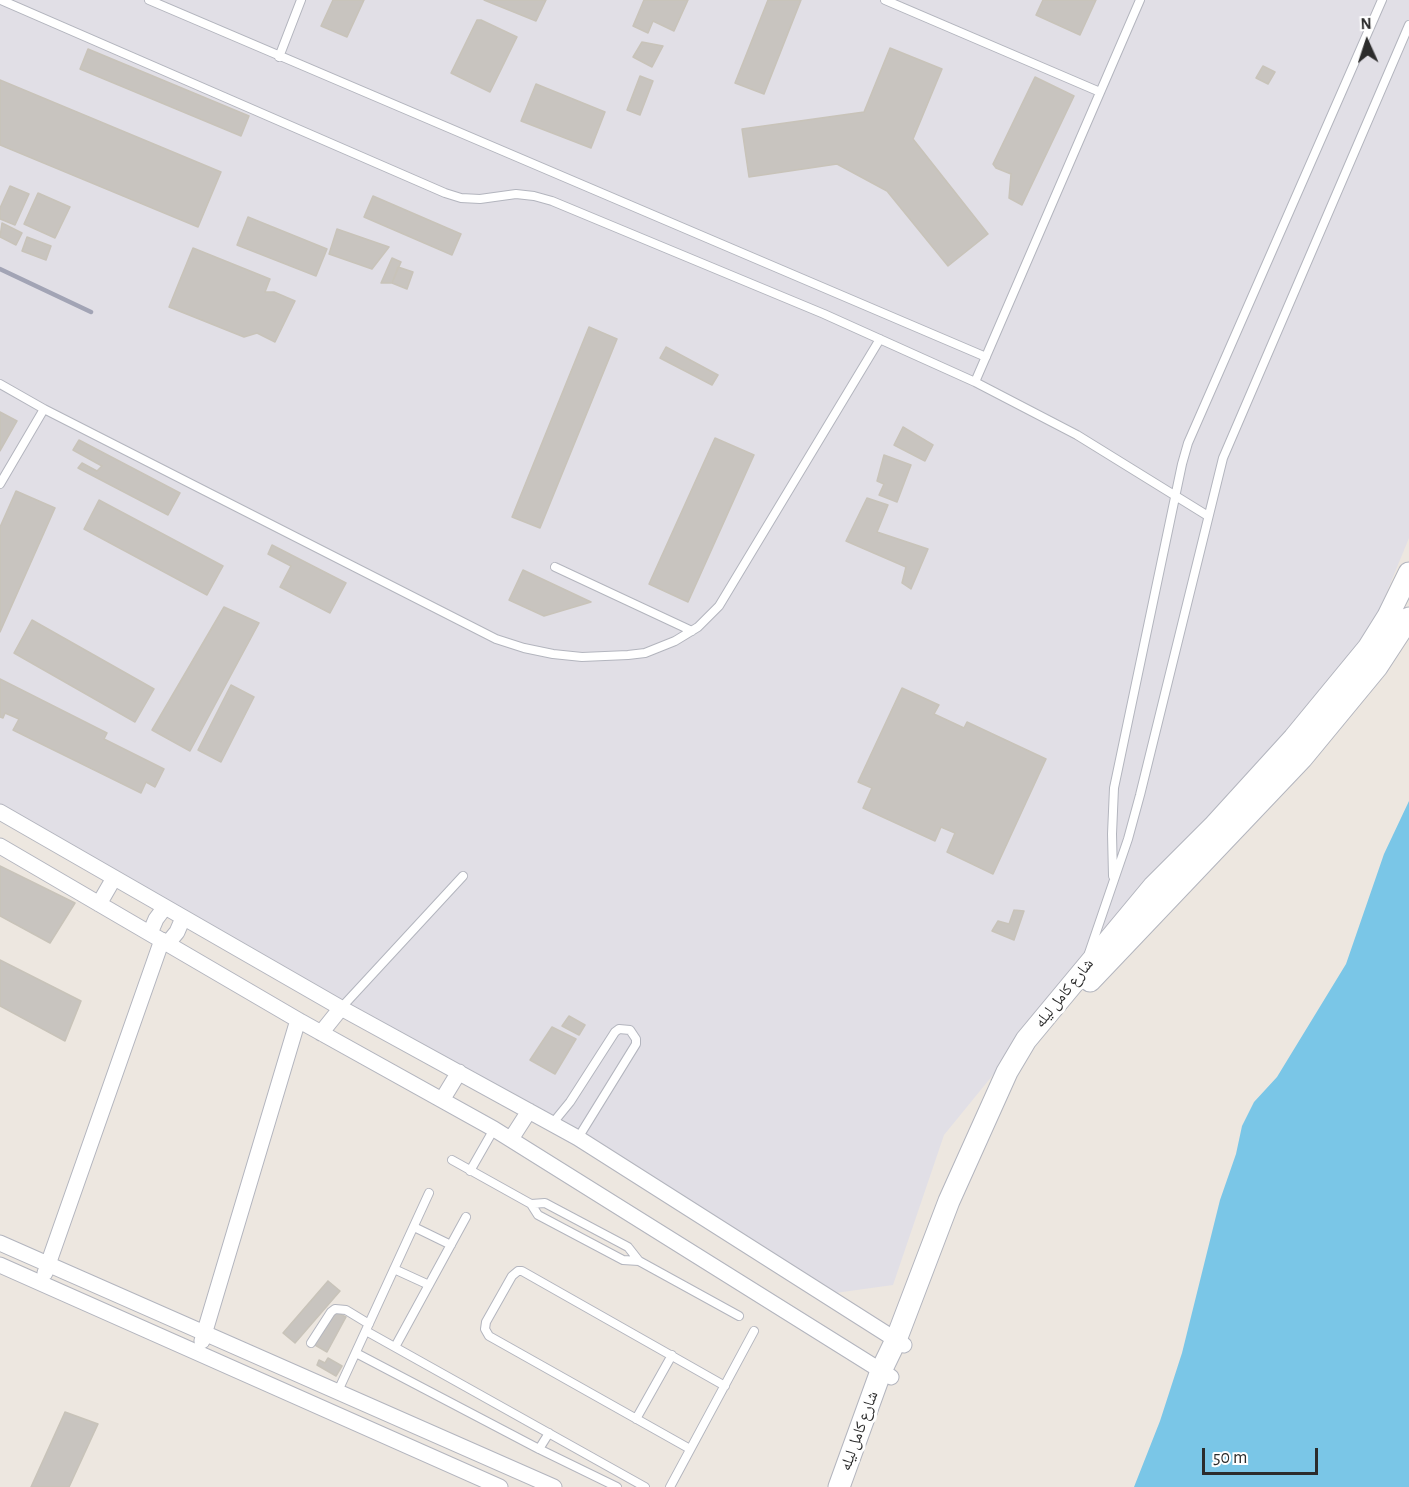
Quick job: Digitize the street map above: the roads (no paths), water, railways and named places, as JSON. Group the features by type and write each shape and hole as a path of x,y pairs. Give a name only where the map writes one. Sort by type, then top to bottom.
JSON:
{"street":[{"name":"شارع كامل ليله","path":"900,1342 950,1201 1007,1072 1026,1040 1083,968 1153,887 1213,826 1293,738 1346,675 1378,633 1409,573"},
{"name":"شارع كامل ليله","path":"838,1487 984,1150 1024,1064 1036,1044 1070,1002 1302,758 1377,668 1409,618"},
{"path":"0,812 340,1008 578,1138 900,1342"},
{"path":"0,846 298,1020 494,1129 886,1374"},
{"path":"99,904 114,878"},
{"path":"41,1284 160,939 156,919 165,907"},
{"path":"160,939 177,932 183,918"},
{"path":"1070,1002 1083,968"},
{"path":"321,1033 340,1008"},
{"path":"198,1352 298,1020"},
{"path":"442,1100 459,1072"},
{"path":"511,1140 529,1112"},
{"path":"0,1243 554,1487"},
{"path":"0,1265 500,1487"},
{"path":"168,1339 176,1320"},
{"name":"شارع كامل ليله","path":"849,1487 886,1374"},
{"path":"330,1411 338,1391"}],"lane":[{"path":"1,0 444,193 461,198 480,199 516,194 552,201 824,314 975,382 1077,435 1208,516"},
{"path":"148,0 986,357"},
{"path":"279,57 302,0"},
{"path":"885,0 1100,92"},
{"path":"975,382 1140,0"},
{"path":"1113,881 1114,788 1182,464 1195,426 1382,0"},
{"path":"1083,968 1140,795 1217,480 1230,438 1409,25"},
{"path":"0,384 44,409 496,639 553,654 582,657 628,655 660,648 692,631 719,606 880,339"},
{"path":"0,484 44,409"},
{"path":"555,567 692,631"},
{"path":"340,1008 463,876"},
{"path":"552,1124 570,1102 615,1032 619,1029 630,1030 634,1034 636,1044 578,1138"},
{"path":"470,1171 494,1129"},
{"path":"452,1161 531,1204 538,1215 623,1260 639,1261"},
{"path":"338,1391 429,1193"},
{"path":"531,1204 544,1203 628,1247 639,1261 739,1316"},
{"path":"395,1347 466,1217"},
{"path":"414,1227 451,1245"},
{"path":"394,1269 429,1285"},
{"path":"690,1449 489,1336 485,1329 486,1322 512,1276 522,1271 725,1386"},
{"path":"311,1343 331,1312 335,1309 346,1310 395,1347 645,1487"},
{"path":"670,1487 754,1331"},
{"path":"356,1353 539,1449 617,1487"},
{"path":"636,1419 672,1355"},
{"path":"539,1449 549,1433"}],"water":[{"path":"1409,801 1409,1487 1134,1487 1160,1421 1182,1353 1220,1200 1236,1154 1242,1126 1254,1102 1277,1077 1346,964 1384,854"}],"railway":[{"path":"0,269 91,312"}]}
